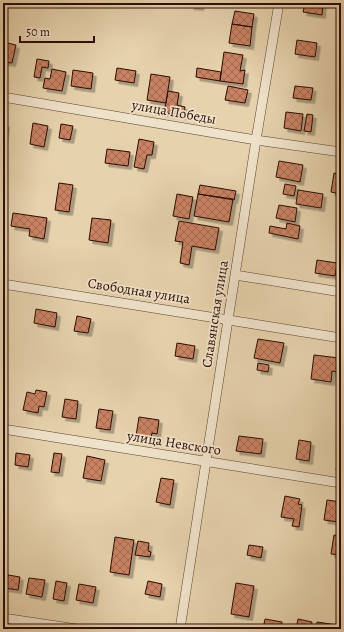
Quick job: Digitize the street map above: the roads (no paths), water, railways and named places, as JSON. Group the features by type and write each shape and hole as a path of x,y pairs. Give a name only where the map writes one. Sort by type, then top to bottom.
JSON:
{"street":[{"name":"Славянская улица","path":"180,629 256,140 279,3"},
{"name":"улица Победы","path":"3,97 256,140 341,152"},
{"path":"235,275 341,292"},
{"name":"Свободная улица","path":"3,284 341,338"},
{"name":"улица Невского","path":"3,429 341,483"},
{"path":"3,618 77,629"}]}
